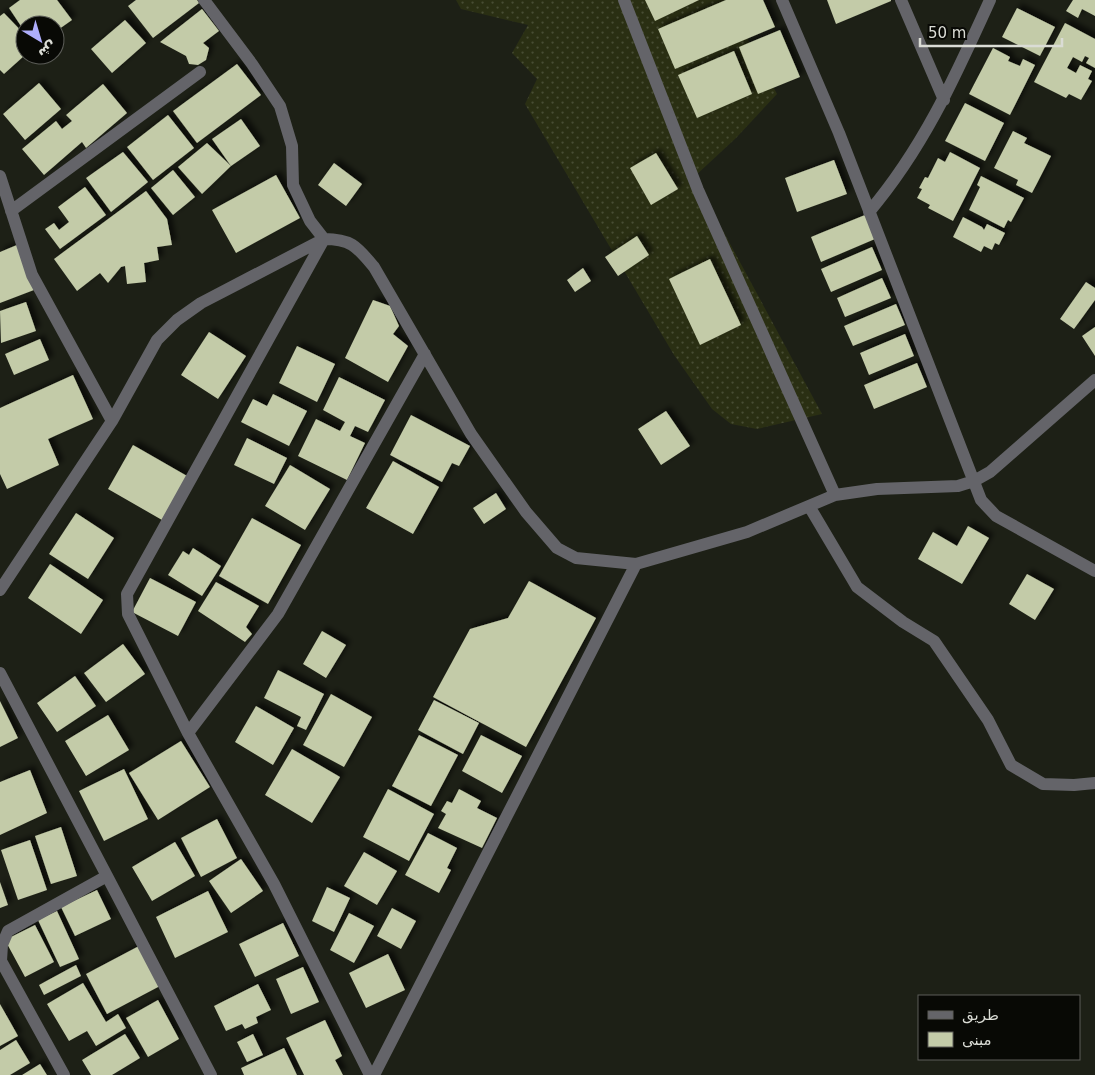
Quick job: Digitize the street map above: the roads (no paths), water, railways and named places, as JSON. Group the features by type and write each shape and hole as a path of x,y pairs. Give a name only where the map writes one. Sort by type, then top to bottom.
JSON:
{"street":[{"path":"204,0 280,106 292,146 293,185 310,220 324,239"},
{"path":"624,0 698,190 835,495"},
{"path":"782,0 869,212 981,500 996,516 1095,570"},
{"path":"900,0 944,100"},
{"path":"869,212 892,185 944,100 990,0"},
{"path":"11,211 200,72"},
{"path":"0,176 32,275 112,421"},
{"path":"324,239 127,594 128,614 188,733 274,884 370,1075"},
{"path":"1,583 112,421 157,340 177,320 201,303 324,239 342,239 355,245 374,267 471,434 526,512 557,548 576,558 636,564 748,532 835,495 877,489 958,486 974,481 990,472 1095,380"},
{"path":"188,733 278,614 425,354"},
{"path":"809,506 857,587 903,622 934,641 988,720 1011,764 1043,784 1074,786 1095,783"},
{"path":"374,1075 636,564"},
{"path":"0,673 211,1075"},
{"path":"64,1075 1,961 2,945 8,931 107,876"}]}
